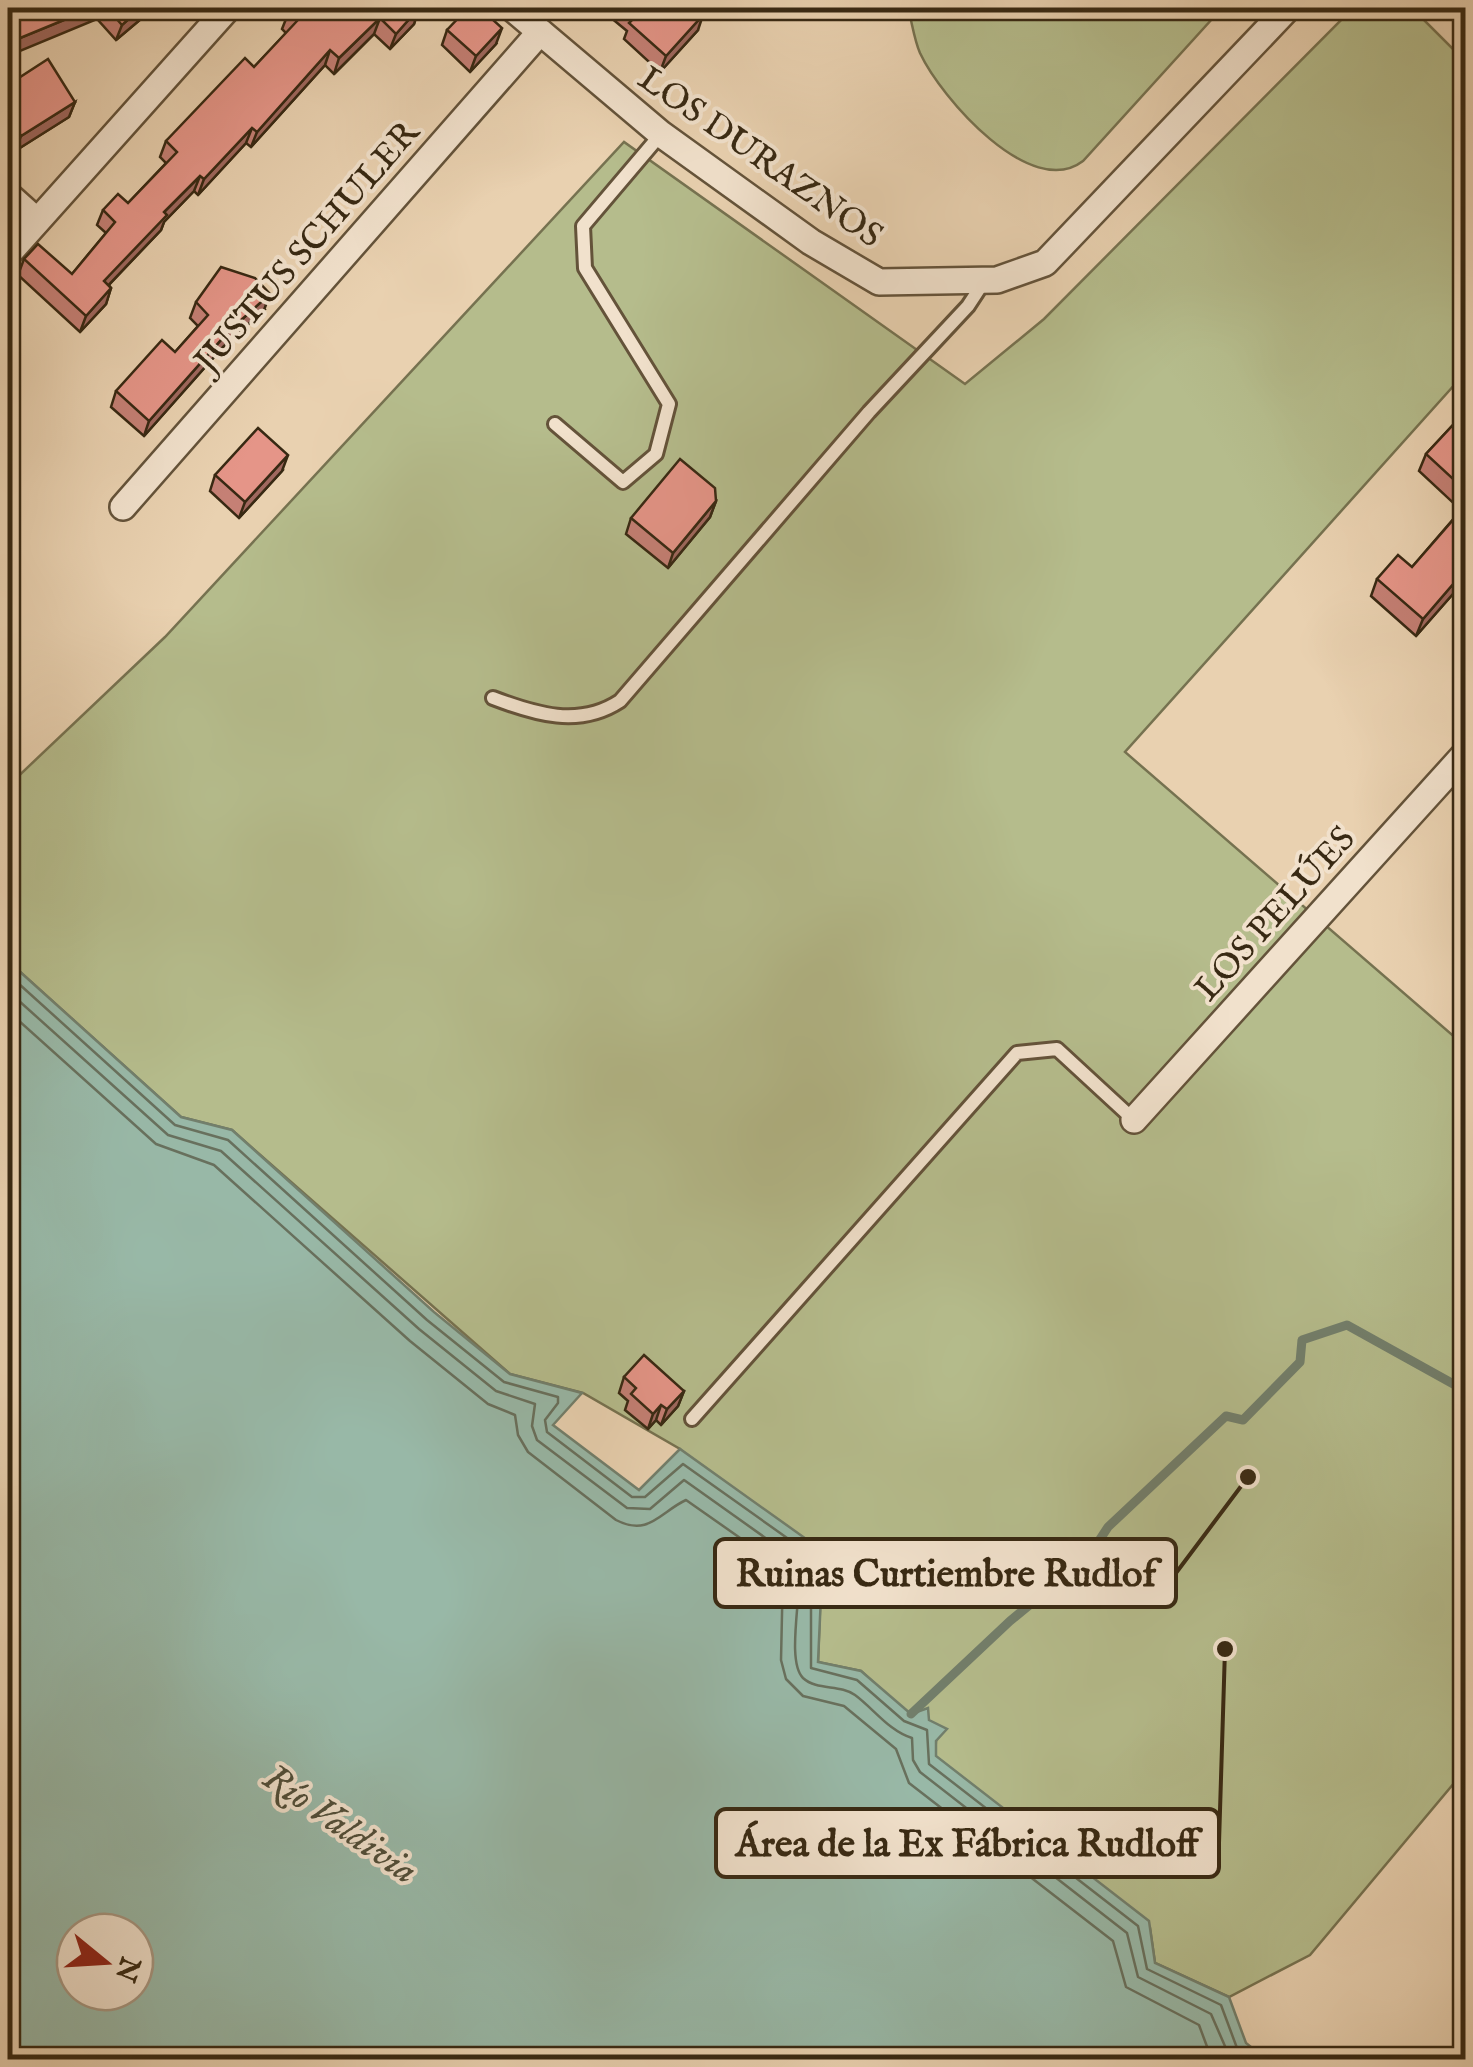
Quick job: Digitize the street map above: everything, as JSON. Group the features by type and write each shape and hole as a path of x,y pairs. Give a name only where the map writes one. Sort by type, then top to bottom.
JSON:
{"street":[{"path":"8,254 228,8"},
{"name":"LOS DURAZNOS","path":"512,8 661,134 811,242 879,282 985,280"},
{"path":"985,280 1045,263 1288,8"},
{"name":"JUSTUS SCHULER","path":"124,507 540,32"},
{"path":"8,195 37,220"},
{"name":"LOS PELÚES","path":"1134,1120 1466,753"}],"lane":[{"path":"555,424 622,482 656,454 669,404 585,268 583,226 661,134"},
{"path":"493,698 535,714 567,716 598,713 620,701 869,412 968,306 985,280"},
{"path":"692,1419 1017,1053 1057,1049 1134,1120"}],"green space":[{"path":"908,8 1222,8 1083,161 1062,170 1039,167 1014,156 967,117 920,53"},
{"path":"1353,8 1412,8 1465,61 1465,373 1125,752 1465,1046 1465,1770 1310,1955 1229,1997 1155,1963 1150,1928 935,1756 936,1741 861,1671 818,1662 820,1610 680,1449 583,1393 510,1374 232,1130 181,1117 8,961 8,786 165,637 624,142 965,384 1044,319"}],"water":[{"name":"Río Valdivia","path":"8,961 181,1117 232,1130 434,1312 510,1374 582,1393 553,1425 639,1490 680,1449 823,1551 818,1662 861,1671 911,1714 928,1708 929,1720 947,1729 936,1741 936,1756 1149,1921 1155,1963 1229,1997 1246,2043 1266,2059 8,2059"}],"building":[{"path":"8,8 93,8 8,43"},
{"path":"107,8 141,8 122,25"},
{"path":"295,8 419,8 396,34 380,18 339,58 330,50 257,132 252,128 204,179 200,176 164,212 167,215 104,281 111,288 86,316 24,259 38,244 72,274 115,222 103,210 118,194 128,203 177,152 166,141 245,58 254,67 297,21 288,14"},
{"path":"468,8 480,8 502,28 476,56 447,30"},
{"path":"624,8 696,8 703,15 666,56 629,23 635,17"},
{"path":"48,59 75,102 21,136 8,114 19,104 8,85"},
{"path":"221,267 255,278 270,294 229,331 149,421 116,391 162,340 175,352 208,315 196,302"},
{"path":"1466,411 1466,491 1426,454"},
{"path":"258,428 288,455 245,502 215,475"},
{"path":"680,459 715,488 716,501 673,553 631,518"},
{"path":"1466,505 1466,569 1423,619 1377,579 1398,555 1412,567"},
{"path":"644,1355 684,1391 667,1409 661,1405 653,1414 631,1394 636,1388 624,1377"}],"waterway":[{"path":"911,1714 1010,1621 1089,1556 1108,1527 1226,1416 1243,1420 1300,1362 1302,1340 1347,1325 1466,1391"}],"place":[{"name":"Ruinas Curtiembre Rudlof","path":"1248,1477"},
{"name":"Área de la Ex Fábrica Rudloff","path":"1225,1649"}]}
